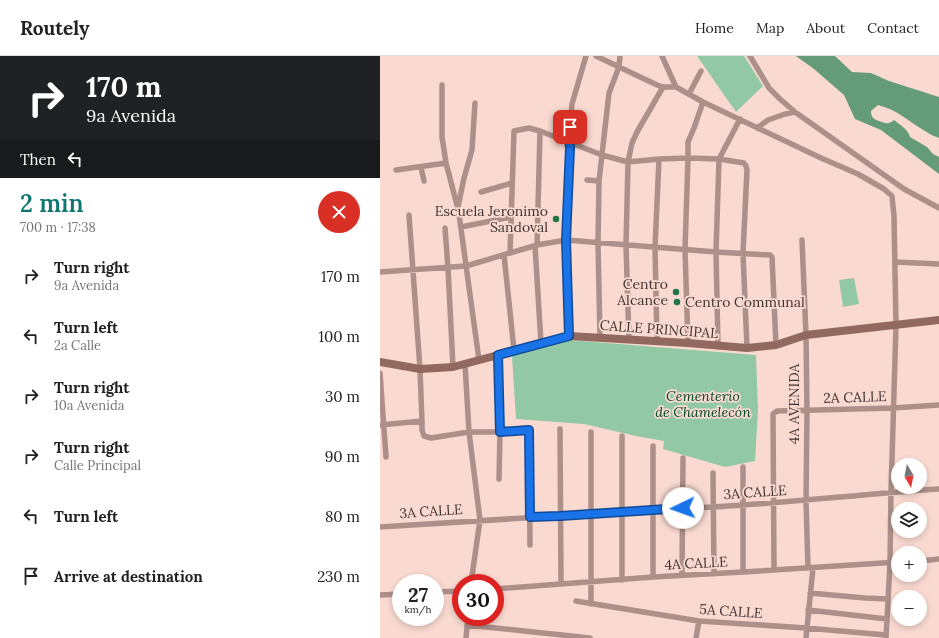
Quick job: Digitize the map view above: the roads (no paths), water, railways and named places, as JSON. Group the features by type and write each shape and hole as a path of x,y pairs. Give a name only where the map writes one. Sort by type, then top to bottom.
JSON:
{"street":[{"path":"569,336 566,240 569,138 572,104 586,56"},
{"path":"596,56 663,87 676,87 740,120 858,174 884,189 892,196 894,216 896,324 892,458"},
{"path":"600,338 598,243 599,181 609,93 619,67 620,56"},
{"path":"662,56 676,87"},
{"path":"750,56 770,88 795,112 904,189 939,208"},
{"path":"689,94 701,71"},
{"path":"442,85 442,137 446,163 458,207 478,360"},
{"path":"629,340 626,245 628,162 632,144 637,132 663,87"},
{"path":"688,343 685,250 688,142 703,102"},
{"path":"458,207 472,150 475,103"},
{"path":"757,128 768,120 795,112"},
{"path":"718,346 716,252 719,159 740,120"},
{"path":"510,253 514,131 529,128 602,155 628,162 688,158 719,159 744,163 746,166 743,254 747,348"},
{"path":"540,131 536,245 541,343"},
{"path":"657,341 655,247 659,159"},
{"path":"396,170 446,163"},
{"path":"421,167 424,181"},
{"path":"587,180 599,181"},
{"path":"481,192 512,183"},
{"path":"409,215 420,369 422,430 424,436 432,438 469,432 529,430 530,545"},
{"path":"461,227 511,218"},
{"path":"444,228 448,268 453,367"},
{"path":"380,272 466,266 536,245 566,240 685,250 770,255 772,257 776,345"},
{"name":"4A AVENIDA","path":"802,240 806,335 806,500 810,568 810,593 806,638"},
{"path":"504,255 514,350"},
{"path":"895,262 939,264"},
{"name":"CALLE PRINCIPAL","path":"380,362 420,369 453,367 569,336 747,348 776,345 806,335 939,320"},
{"path":"498,355 500,432 499,479"},
{"path":"465,364 469,432 480,520 472,574"},
{"path":"380,372 382,425 386,457"},
{"name":"2A CALLE","path":"774,502 774,414 777,411 893,408 939,405"},
{"path":"382,425 422,421"},
{"path":"560,429 561,584"},
{"path":"590,432 591,604"},
{"path":"622,436 622,580"},
{"path":"653,446 653,577"},
{"path":"682,575 683,458"},
{"path":"743,467 744,572"},
{"path":"713,473 714,574"},
{"name":"3A CALLE","path":"927,490 939,489"},
{"path":"886,636 890,563 891,492"},
{"name":"3A CALLE","path":"380,527 713,507 891,492"},
{"path":"774,502 774,570"},
{"path":"927,560 939,559"},
{"name":"4A CALLE","path":"504,588 682,575 890,563"},
{"path":"810,593 888,599"},
{"path":"380,595 392,594"},
{"name":"5A CALLE","path":"576,602 699,621 806,628 886,636"},
{"path":"808,610 887,619"},
{"path":"696,638 699,621"},
{"path":"466,638 467,626"},
{"path":"485,626 590,638"}],"place":[{"name":"Escuela Jeronimo Sandoval","path":"556,219"},
{"name":"Centro Alcance","path":"676,292"},
{"name":"Centro Communal","path":"677,302"}],"park label":[{"name":"Cementerio de Chamelecón","path":"703,404"}]}
